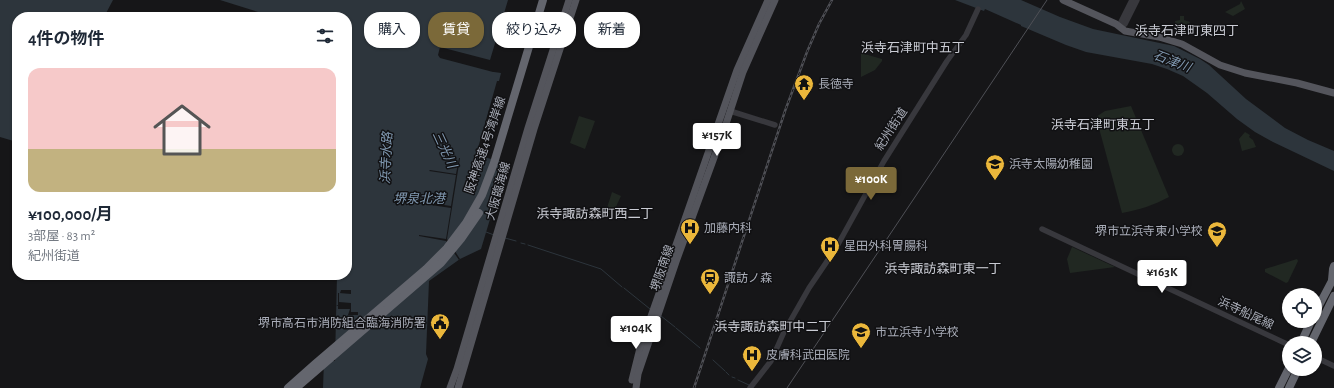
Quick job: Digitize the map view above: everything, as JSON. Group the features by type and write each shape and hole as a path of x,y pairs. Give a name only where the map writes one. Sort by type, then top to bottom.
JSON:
{"highway":[{"name":"阪神高速4号湾岸線","path":"288,388 431,265 466,223 482,195 494,163 543,0"},
{"name":"阪神高速4号湾岸線","path":"296,388 430,273 451,252 471,225 487,196 496,174 549,0"},
{"path":"1322,299 1333,278 1334,266"},
{"path":"1314,336 1334,296"},
{"path":"1279,388 1285,376"},
{"path":"1288,388 1294,376"}],"main road":[{"name":"大阪臨海線","path":"458,388 528,128 569,0"},
{"name":"大阪臨海線","path":"450,388 576,0"},
{"name":"堺阪南線","path":"636,388 638,374 655,313 738,70 768,0"},
{"name":"堺阪南線","path":"631,388 635,366 743,72 774,0"},
{"path":"1063,0 1127,31 1159,37 1182,44 1215,63 1227,68 1334,93"},
{"path":"461,388 463,371"}],"street":[{"path":"1121,27 1121,22 1132,0"},
{"path":"1121,27 1125,24 1137,0"},
{"name":"紀州街道","path":"751,387 771,361 784,332 809,288 836,248 884,161 947,61 966,35 978,9"},
{"path":"730,110 775,126"},
{"name":"浜寺船尾線","path":"1042,229 1282,342"},
{"path":"1322,360 1334,366"}],"shaded area":[{"path":"1241,1 1245,9 1233,16 1225,12 1240,4"},
{"path":"1180,16 1184,16 1184,20 1190,22 1188,28 1184,27 1176,29 1175,21 1180,20"},
{"path":"861,53 882,59 882,61 875,70 861,77"},
{"path":"1131,106 1169,197 1146,207 1122,213 1096,117 1105,111"},
{"path":"579,116 595,121 585,149 570,143"},
{"path":"1245,132 1250,135 1249,137 1253,140 1256,147 1242,151 1239,139"},
{"path":"1180,144 1183,145 1183,155 1176,156 1173,155 1172,148 1173,145"},
{"path":"612,192 621,196 612,215 606,211"},
{"path":"1072,247 1115,267 1070,273 1067,259"},
{"path":"1297,259 1298,261 1288,282 1286,283 1265,272 1265,269"}],"water":[{"path":"0,0 113,0 107,12 12,12 12,141 0,137"},
{"name":"堺泉北港","path":"220,0 508,0 504,12 492,12 492,48 494,48 490,60 444,48 484,48 484,12 428,12 428,48 440,48 438,55 440,58 501,73 499,81 497,81 476,155 507,163 481,249 460,259 429,281 426,354 428,359 420,388 323,388 324,361 335,361 337,280 352,280 352,12 258,12"},
{"name":"石津川","path":"955,0 1021,0 1093,29 1174,46 1209,65 1246,99 1285,128 1334,151 1334,171 1255,132 1237,119 1207,93 1183,76 1152,64 1086,52 1021,26 985,9 984,11"}],"pier":[{"path":"459,158 447,239 460,259 459,260 446,241 419,235 446,239 451,208 424,204 424,202 451,206 456,175 429,171 456,174"},
{"path":"341,290 351,290 351,294 339,293"},
{"path":"339,293 339,302 351,303 351,312 358,312 358,315 348,315 350,309 338,309 338,306 336,305 338,305"}],"waterway":[{"name":"三光川","path":"486,232 494,235"},
{"name":"三光川","path":"505,238 516,241"},
{"name":"三光川","path":"521,243 525,244"},
{"name":"三光川","path":"528,245 601,269 622,287"},
{"name":"三光川","path":"624,288 650,309"},
{"name":"三光川","path":"661,316 675,327"},
{"name":"三光川","path":"676,328 700,348"},
{"name":"三光川","path":"713,360 725,371"},
{"name":"三光川","path":"726,372 729,375"},
{"name":"三光川","path":"738,380 749,385"}],"tram line":[{"path":"787,388 1047,0"}],"railway":[{"path":"694,388 785,111 807,52 819,24 832,0"}],"place":[{"name":"長徳寺","path":"804,101"},
{"name":"浜寺太陽幼稚園","path":"995,181"},
{"name":"加藤内科","path":"690,245"},
{"name":"堺市立浜寺東小学校","path":"1217,248"},
{"name":"星田外科胃腸科","path":"830,263"},
{"name":"諏訪ノ森","path":"710,295"},
{"name":"堺市高石市消防組合臨海消防署","path":"440,340"},
{"name":"市立浜寺小学校","path":"861,349"},
{"name":"皮膚科武田医院","path":"752,372"}],"district":[{"name":"浜寺石津町東四丁","path":"1187,31"},
{"name":"浜寺石津町中五丁","path":"913,48"},
{"name":"浜寺石津町東五丁","path":"1103,125"},
{"name":"浜寺諏訪森町西二丁","path":"595,214"},
{"name":"浜寺諏訪森町東一丁","path":"943,269"},
{"name":"浜寺諏訪森町中二丁","path":"773,327"}],"water label":[{"name":"浜寺水路","path":"387,158"}]}
